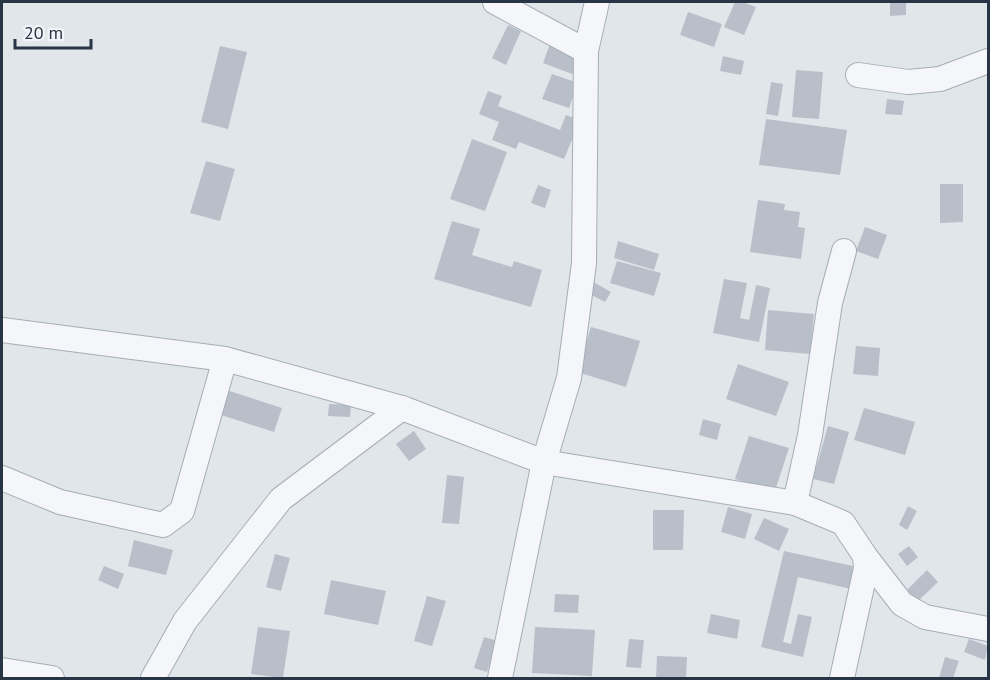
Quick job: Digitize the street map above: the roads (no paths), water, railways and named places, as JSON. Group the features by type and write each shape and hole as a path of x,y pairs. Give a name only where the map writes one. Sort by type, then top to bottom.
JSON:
{"street":[{"path":"495,2 586,51"},
{"path":"500,678 544,462 569,378 585,263 586,51 597,2"},
{"path":"858,75 908,82 939,79 988,61"},
{"path":"795,503 810,435 830,303 844,251"},
{"path":"2,330 225,359 402,408 544,462 795,503 843,523 902,604 925,617 988,629"},
{"path":"2,478 60,502 163,525 182,511 225,359"},
{"path":"153,678 185,621 280,499 402,408"},
{"path":"843,678 866,568 866,556"},
{"path":"2,670 52,678"}]}
